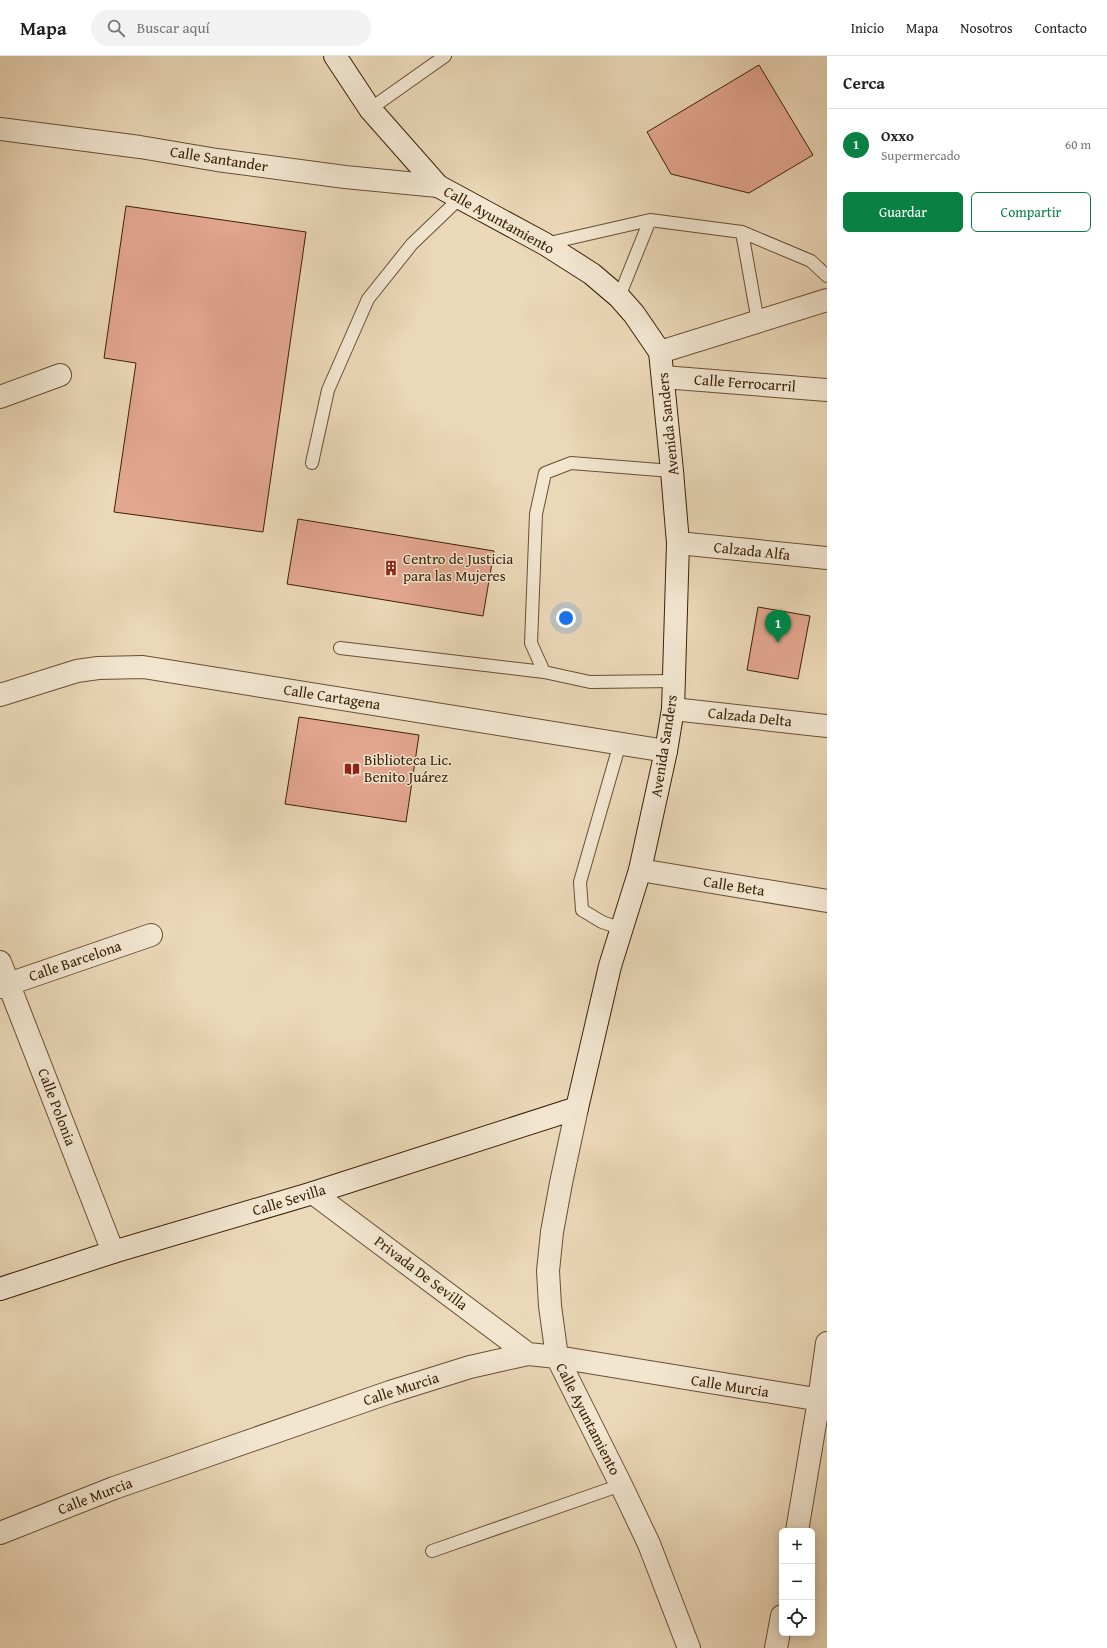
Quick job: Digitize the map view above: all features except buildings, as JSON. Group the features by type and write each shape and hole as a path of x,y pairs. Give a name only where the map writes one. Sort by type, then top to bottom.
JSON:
{"street":[{"name":"Calle Ayuntamiento","path":"335,56 370,109 438,186 545,244 592,274 620,297 634,314 660,352"},
{"name":"Calle Santander","path":"0,129 140,147 217,160 345,178 438,186"},
{"path":"660,352 827,300"},
{"name":"Avenida Sanders","path":"577,1108 610,966 640,870 666,751 673,709 678,543 660,352"},
{"path":"0,397 60,375"},
{"name":"Calle Ferrocarril","path":"663,377 827,390"},
{"name":"Calzada Alfa","path":"678,543 827,558"},
{"name":"Calle Cartagena","path":"0,695 77,671 98,668 143,667 666,751"},
{"name":"Calzada Delta","path":"673,709 827,726"},
{"name":"Calle Beta","path":"640,870 827,901"},
{"name":"Calle Barcelona","path":"4,986 151,936"},
{"name":"Calle Polonia","path":"0,962 4,986 114,1252"},
{"name":"Calle Ayuntamiento","path":"577,1108 552,1232 548,1271 550,1306 557,1357 621,1484 649,1544 689,1648"},
{"name":"Calle Sevilla","path":"0,1289 114,1252 314,1192 577,1108"},
{"name":"Privada De Sevilla","path":"314,1192 528,1354"},
{"path":"798,1528 823,1401 827,1343"},
{"name":"Calle Murcia","path":"0,1533 114,1488 390,1392 470,1367 528,1354 557,1357 823,1401"},
{"path":"776,1648 779,1632"}],"lane":[{"path":"370,109 445,56"},
{"path":"312,464 328,390 368,299 412,244 460,198"},
{"path":"620,297 650,220"},
{"path":"545,244 650,220 742,232 811,261 827,276"},
{"path":"742,232 758,322"},
{"path":"544,672 531,643 536,514 545,473 571,463 672,471"},
{"path":"340,648 544,672 590,682 674,681"},
{"path":"620,743 580,882 582,910 602,922 622,929"},
{"path":"432,1551 621,1484"}],"place":[{"name":"Centro de Justicia para las Mujeres","path":"391,568"},
{"name":"Oxxo","path":"778,643"},
{"name":"Biblioteca Lic. Benito Juárez","path":"352,769"}]}
